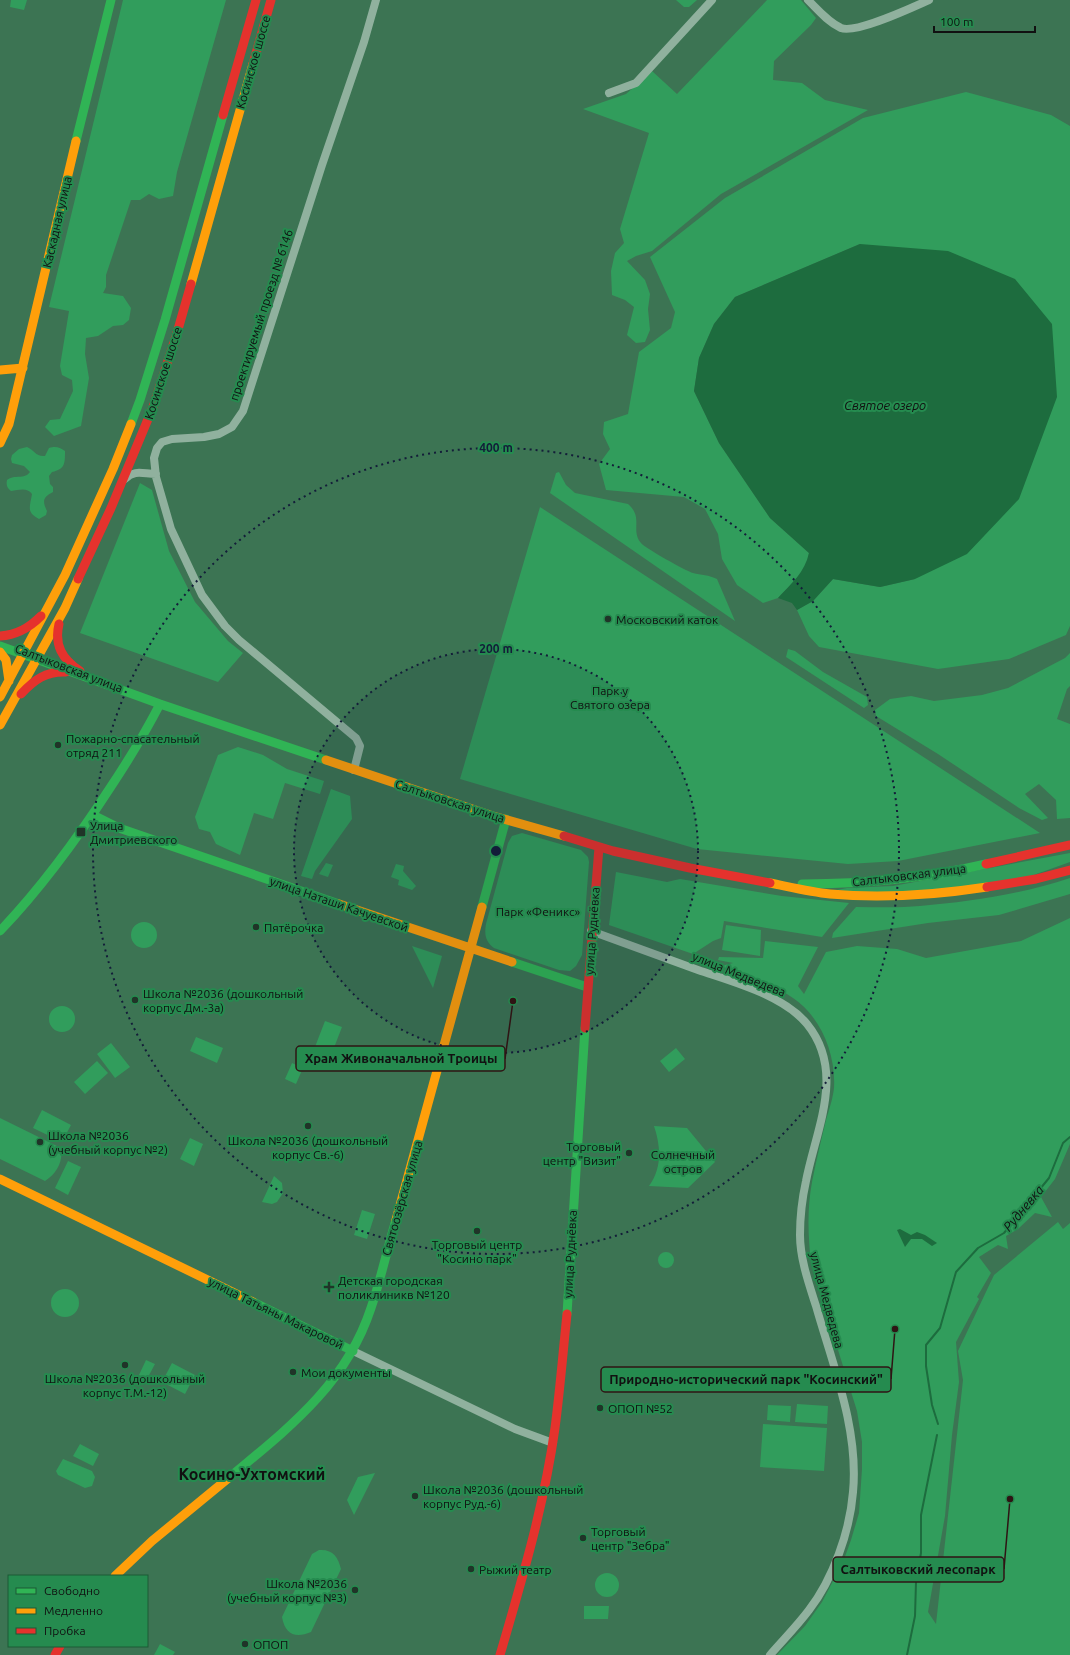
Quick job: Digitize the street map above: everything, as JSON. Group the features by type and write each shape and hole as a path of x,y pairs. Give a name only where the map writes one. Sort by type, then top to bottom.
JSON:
{"main road":[{"name":"Каскадная улица","path":"0,443 9,424 73,151 111,0"},
{"name":"Косинское шоссе","path":"0,697 52,601 88,525 140,400 165,320 256,0"},
{"name":"Косинское шоссе","path":"0,725 65,608 122,483 165,372 271,0"},
{"path":"0,370 23,368"},
{"path":"0,636 7,636 25,630 40,617 52,601"},
{"path":"65,608 57,633 58,648 71,666 80,672"},
{"name":"Салтыковская улица","path":"0,642 160,704 354,770 599,847 690,868 829,894 884,897 948,893 1036,879 1070,870"},
{"name":"Салтыковская улица","path":"0,646 24,652"},
{"path":"0,652 6,660 9,674 8,682"},
{"path":"13,702 42,675 62,672 80,672"},
{"path":"0,931 45,882 93,815 148,729 160,704"},
{"name":"улица Наташи Качуевской","path":"93,815 119,828 471,949 588,986"},
{"name":"Святоозёрская улица","path":"117,1575 155,1538 239,1470 294,1422 330,1384 353,1351 371,1309 506,819"},
{"name":"Салтыковская улица","path":"769,883 827,884 875,881 949,873 1070,845"},
{"name":"улица Руднёвка","path":"500,1655 529,1556 553,1443 563,1361 591,930 599,847"},
{"name":"улица Татьяны Макаровой","path":"0,1179 353,1351"}],"street":[{"name":"проектируемый проезд № 6146","path":"354,770 360,746 356,738 239,640 208,606 171,529 156,474 155,453 162,442 172,439 204,437 220,434 232,427 244,411 322,165 364,42 376,0"},
{"path":"609,93 636,83 712,0"},
{"path":"808,0 827,19 842,28 851,29 876,22 929,0"},
{"path":"135,452 135,465 140,472"},
{"path":"122,483 129,475 140,472 156,474"},
{"name":"улица Медведева","path":"591,930 778,1000 807,1023 816,1037 823,1055 827,1072 827,1095 806,1181 802,1206 800,1238 806,1273 848,1414 854,1462 853,1492 849,1520 844,1539 830,1574 810,1609 770,1655"},
{"name":"улица Татьяны Макаровой","path":"353,1351 515,1429 553,1443"}],"green space":[{"path":"11,0 27,0 24,10 10,7"},
{"path":"123,0 226,0 177,172 173,196 159,199 149,194 140,200 131,200 106,275 106,287 103,293 123,296 131,308 129,320 123,325 113,326 98,336 86,338 85,354 89,378 81,426 54,436 45,427 50,420 60,419 73,391 72,380 62,375 60,366 69,311 49,307"},
{"path":"676,0 697,0 689,7 684,7"},
{"path":"767,0 801,0 816,18 811,25 774,61 773,80 802,83 825,100 868,110 721,194 652,251 636,256 627,261 645,280 650,294 648,309 650,330 645,342 636,343 627,335 634,307 625,300 612,295 611,271 615,253 624,243 620,229 649,133 583,109 626,94 652,71 677,94"},
{"path":"966,92 1051,115 1070,126 1070,626 1066,635 1009,659 938,669 819,647 809,636 797,610 813,601 833,579 880,587 915,579 860,244 735,297 714,324 699,358 694,391 719,443 770,518 809,553 807,563 802,573 778,598 763,603 737,585 722,559 718,534 705,509 684,497 606,490 599,464 610,449 603,434 604,422 628,414 639,352 671,328 675,312 650,257 725,198 863,118"},
{"path":"27,447 42,456 45,456 51,447 57,447 65,451 65,459 62,467 52,472 49,476 50,484 53,487 53,492 44,500 44,505 47,511 46,515 39,519 32,514 30,509 32,494 28,490 11,491 7,485 7,480 10,478 25,476 30,472 24,466 12,463 11,459 12,455 19,449"},
{"path":"559,472 566,485 575,493 628,504 633,509 635,514 638,538 644,546 693,573 717,579 735,621 550,493 556,473"},
{"path":"140,483 152,490 169,551 195,602 228,641 243,653 218,682 80,633"},
{"name":"Парк у Святого озера","path":"540,507 1040,833 898,861 848,864 697,849 460,779"},
{"path":"788,649 795,651 823,672 867,697 868,705 864,708 786,657"},
{"path":"1070,653 1070,686 1067,689 1057,719 1070,724 1070,818 1057,819 1056,800 1039,784 1025,794 1048,818 1042,820 1019,808 938,754 876,716 875,710 890,699 911,696 934,701 982,695 1008,688 1065,658"},
{"path":"238,747 263,755 287,769 324,781 320,794 285,783 273,819 254,813 240,855 216,844 210,832 199,829 195,817 218,755"},
{"path":"331,789 350,796 352,819 315,871 312,879 301,876"},
{"name":"Парк «Феникс»","path":"522,833 581,850 588,857 589,862 582,955 576,966 570,971 559,970 494,948 486,938 486,924 508,843 512,836"},
{"path":"1070,853 1070,862 1031,876 974,887 887,895 837,890 847,888 893,886"},
{"path":"326,863 333,865 328,877 319,874"},
{"path":"396,864 404,866 403,871 416,886 412,890 398,885 399,880 391,877"},
{"path":"616,872 667,882 680,879 782,896 849,903 822,937 724,921 721,938 713,941 693,954 609,925"},
{"path":"1070,878 1070,894 999,915 928,923 832,938 833,933 856,907 904,907 958,902 1015,893"},
{"path":"1070,918 1070,1144 1055,1179 1041,1197 1052,1217 1035,1213 1018,1229 1006,1236 1008,1249 998,1245 979,1257 991,1273 977,1297 979,1299 956,1342 959,1382 952,1435 945,1516 928,1612 936,1624 963,1380 958,1351 994,1275 1058,1222 1063,1229 1070,1223 1070,1655 777,1655 805,1626 822,1602 843,1562 859,1513 862,1442 857,1411 811,1263 809,1243 808,1222 810,1192 826,1120 833,1096 834,1075 825,1037 812,1015 793,998 776,988 721,966 733,963 718,960 719,957 763,958 765,941 818,947 798,986 804,994 826,952 857,946 897,949 926,958 1021,941"},
{"path":"144,922 153,926 157,935 153,944 144,948 135,944 131,935 135,926"},
{"path":"726,925 761,930 760,956 722,950"},
{"path":"412,946 442,956 433,988"},
{"path":"62,1006 71,1010 75,1019 71,1028 62,1032 53,1028 49,1019 53,1010"},
{"path":"325,1021 342,1027 330,1058 313,1052"},
{"path":"196,1037 223,1048 217,1063 190,1051"},
{"path":"111,1043 130,1067 115,1078 97,1054"},
{"path":"676,1048 685,1059 669,1072 660,1061"},
{"path":"97,1061 108,1073 85,1094 74,1082"},
{"path":"292,1063 303,1068 296,1084 285,1079"},
{"path":"42,1110 71,1125 62,1142 33,1128"},
{"path":"0,1118 61,1148 61,1158 58,1167 49,1178 45,1181 0,1159"},
{"name":"Солнечный остров","path":"654,1126 687,1128 715,1162 688,1188 649,1186 656,1172 659,1157 658,1142"},
{"path":"190,1138 203,1144 194,1166 180,1159"},
{"path":"68,1161 81,1167 68,1195 55,1188"},
{"path":"274,1176 282,1183 283,1193 277,1202 272,1204 262,1202"},
{"path":"362,1210 375,1214 367,1239 354,1235"},
{"path":"663,1252 669,1252 674,1257 672,1266 669,1268 663,1268 658,1263 658,1257"},
{"path":"65,1289 75,1293 79,1303 75,1313 65,1317 55,1313 51,1303 55,1293"},
{"path":"146,1360 155,1364 147,1379 139,1375"},
{"path":"172,1363 195,1375 185,1394 162,1382"},
{"path":"797,1404 828,1406 827,1424 795,1422"},
{"path":"768,1405 791,1406 790,1422 767,1420"},
{"path":"763,1424 827,1428 824,1471 760,1467"},
{"path":"80,1444 99,1454 93,1466 73,1456"},
{"path":"63,1459 92,1471 95,1477 92,1486 85,1488 58,1475 56,1471"},
{"path":"375,1473 354,1515 347,1500 358,1477"},
{"path":"319,1550 331,1552 336,1557 341,1569 311,1632 300,1635 292,1634 283,1623 282,1617 312,1554"},
{"path":"607,1573 616,1576 619,1585 616,1594 607,1597 598,1594 595,1585 598,1576"},
{"path":"584,1606 609,1606 608,1619 584,1619"},
{"path":"160,1644 175,1652 173,1655 154,1655"}],"water":[{"name":"Святое озеро","path":"860,244 948,251 1015,279 1052,324 1057,397 1019,499 967,554 915,579 880,587 833,579 813,601 797,610 792,603 778,598 801,572 809,553 770,518 719,443 694,391 699,358 714,324 735,297"},
{"path":"900,1229 911,1235 917,1232 925,1235 937,1243 932,1246 922,1239 911,1239 905,1247 897,1230"}],"waterway":[{"name":"Рудневка","path":"938,1424 932,1405 926,1366 926,1345 940,1328 956,1272 978,1248 1004,1233 1049,1178 1063,1143 1070,1137"},
{"name":"Рудневка","path":"907,1655 915,1616 916,1582 921,1553 921,1515 937,1435"}],"traffic: fast":[{"path":"76,141 111,0"},
{"path":"131,424 165,320 223,115"},
{"path":"0,646 160,704 326,760"},
{"path":"0,931 45,880 85,826 130,757 160,704"},
{"path":"93,815 119,828 339,904"},
{"path":"482,907 506,819"},
{"path":"802,884 848,883 895,879 941,873 986,864"},
{"path":"512,962 587,987"},
{"path":"567,1314 585,1028"},
{"path":"231,1476 274,1440 314,1402 331,1382 347,1359 360,1335 371,1308 396,1220"},
{"path":"253,1302 353,1351"}],"traffic: slow":[{"path":"191,284 253,64"},
{"path":"0,443 9,424 76,141"},
{"path":"0,370 23,368"},
{"path":"0,697 65,575 113,469 131,424"},
{"path":"0,725 65,608 78,579"},
{"path":"0,652 6,660 9,681"},
{"path":"326,760 493,816 564,836"},
{"path":"770,883 822,893 870,896 928,894 987,887"},
{"path":"339,904 512,962"},
{"path":"396,1220 482,907"},
{"path":"0,1179 253,1302"},
{"path":"116,1575 152,1541 231,1476"}],"traffic: jam":[{"path":"223,115 256,0"},
{"path":"253,64 271,0"},
{"path":"78,579 111,508 153,407 191,284"},
{"path":"0,636 12,634 22,630 41,616"},
{"path":"59,624 58,639 61,651 68,662 80,671"},
{"path":"21,694 41,677 52,673 66,672"},
{"path":"564,836 613,851 690,868 770,883"},
{"path":"986,864 1070,845"},
{"path":"585,1028 599,847"},
{"path":"987,887 1036,879 1070,870"},
{"path":"500,1655 524,1571 545,1486 555,1428 567,1314"},
{"path":"55,1655 59,1647"}],"place":[{"name":"Московский каток","path":"608,619"},
{"name":"Пожарно-спасательный отряд 211","path":"58,745"},
{"name":"Улица Дмитриевского","path":"81,832"},
{"name":"Пятёрочка","path":"256,927"},
{"name":"Школа №2036 (дошкольный корпус Дм.-3а)","path":"135,1000"},
{"name":"Храм Живоначальной Троицы","path":"513,1001"},
{"name":"Школа №2036 (дошкольный корпус Св.-6)","path":"308,1126"},
{"name":"Школа №2036 (учебный корпус №2)","path":"40,1142"},
{"name":"Торговый центр \"Визит\"","path":"629,1153"},
{"name":"Торговый центр \"Косино парк\"","path":"477,1231"},
{"name":"Детская городская поликлиникв №120","path":"329,1287"},
{"name":"Природно-исторический парк \"Косинский\"","path":"895,1329"},
{"name":"Школа №2036 (дошкольный корпус Т.М.-12)","path":"125,1365"},
{"name":"Мои документы","path":"293,1372"},
{"name":"ОПОП №52","path":"600,1408"},
{"name":"Школа №2036 (дошкольный корпус Руд.-6)","path":"415,1496"},
{"name":"Салтыковский лесопарк","path":"1010,1499"},
{"name":"Торговый центр \"Зебра\"","path":"583,1538"},
{"name":"Рыжий театр","path":"471,1569"},
{"name":"Школа №2036 (учебный корпус №3)","path":"355,1590"},
{"name":"ОПОП","path":"245,1644"}],"district":[{"name":"Косино-Ухтомский","path":"252,1474"}]}
